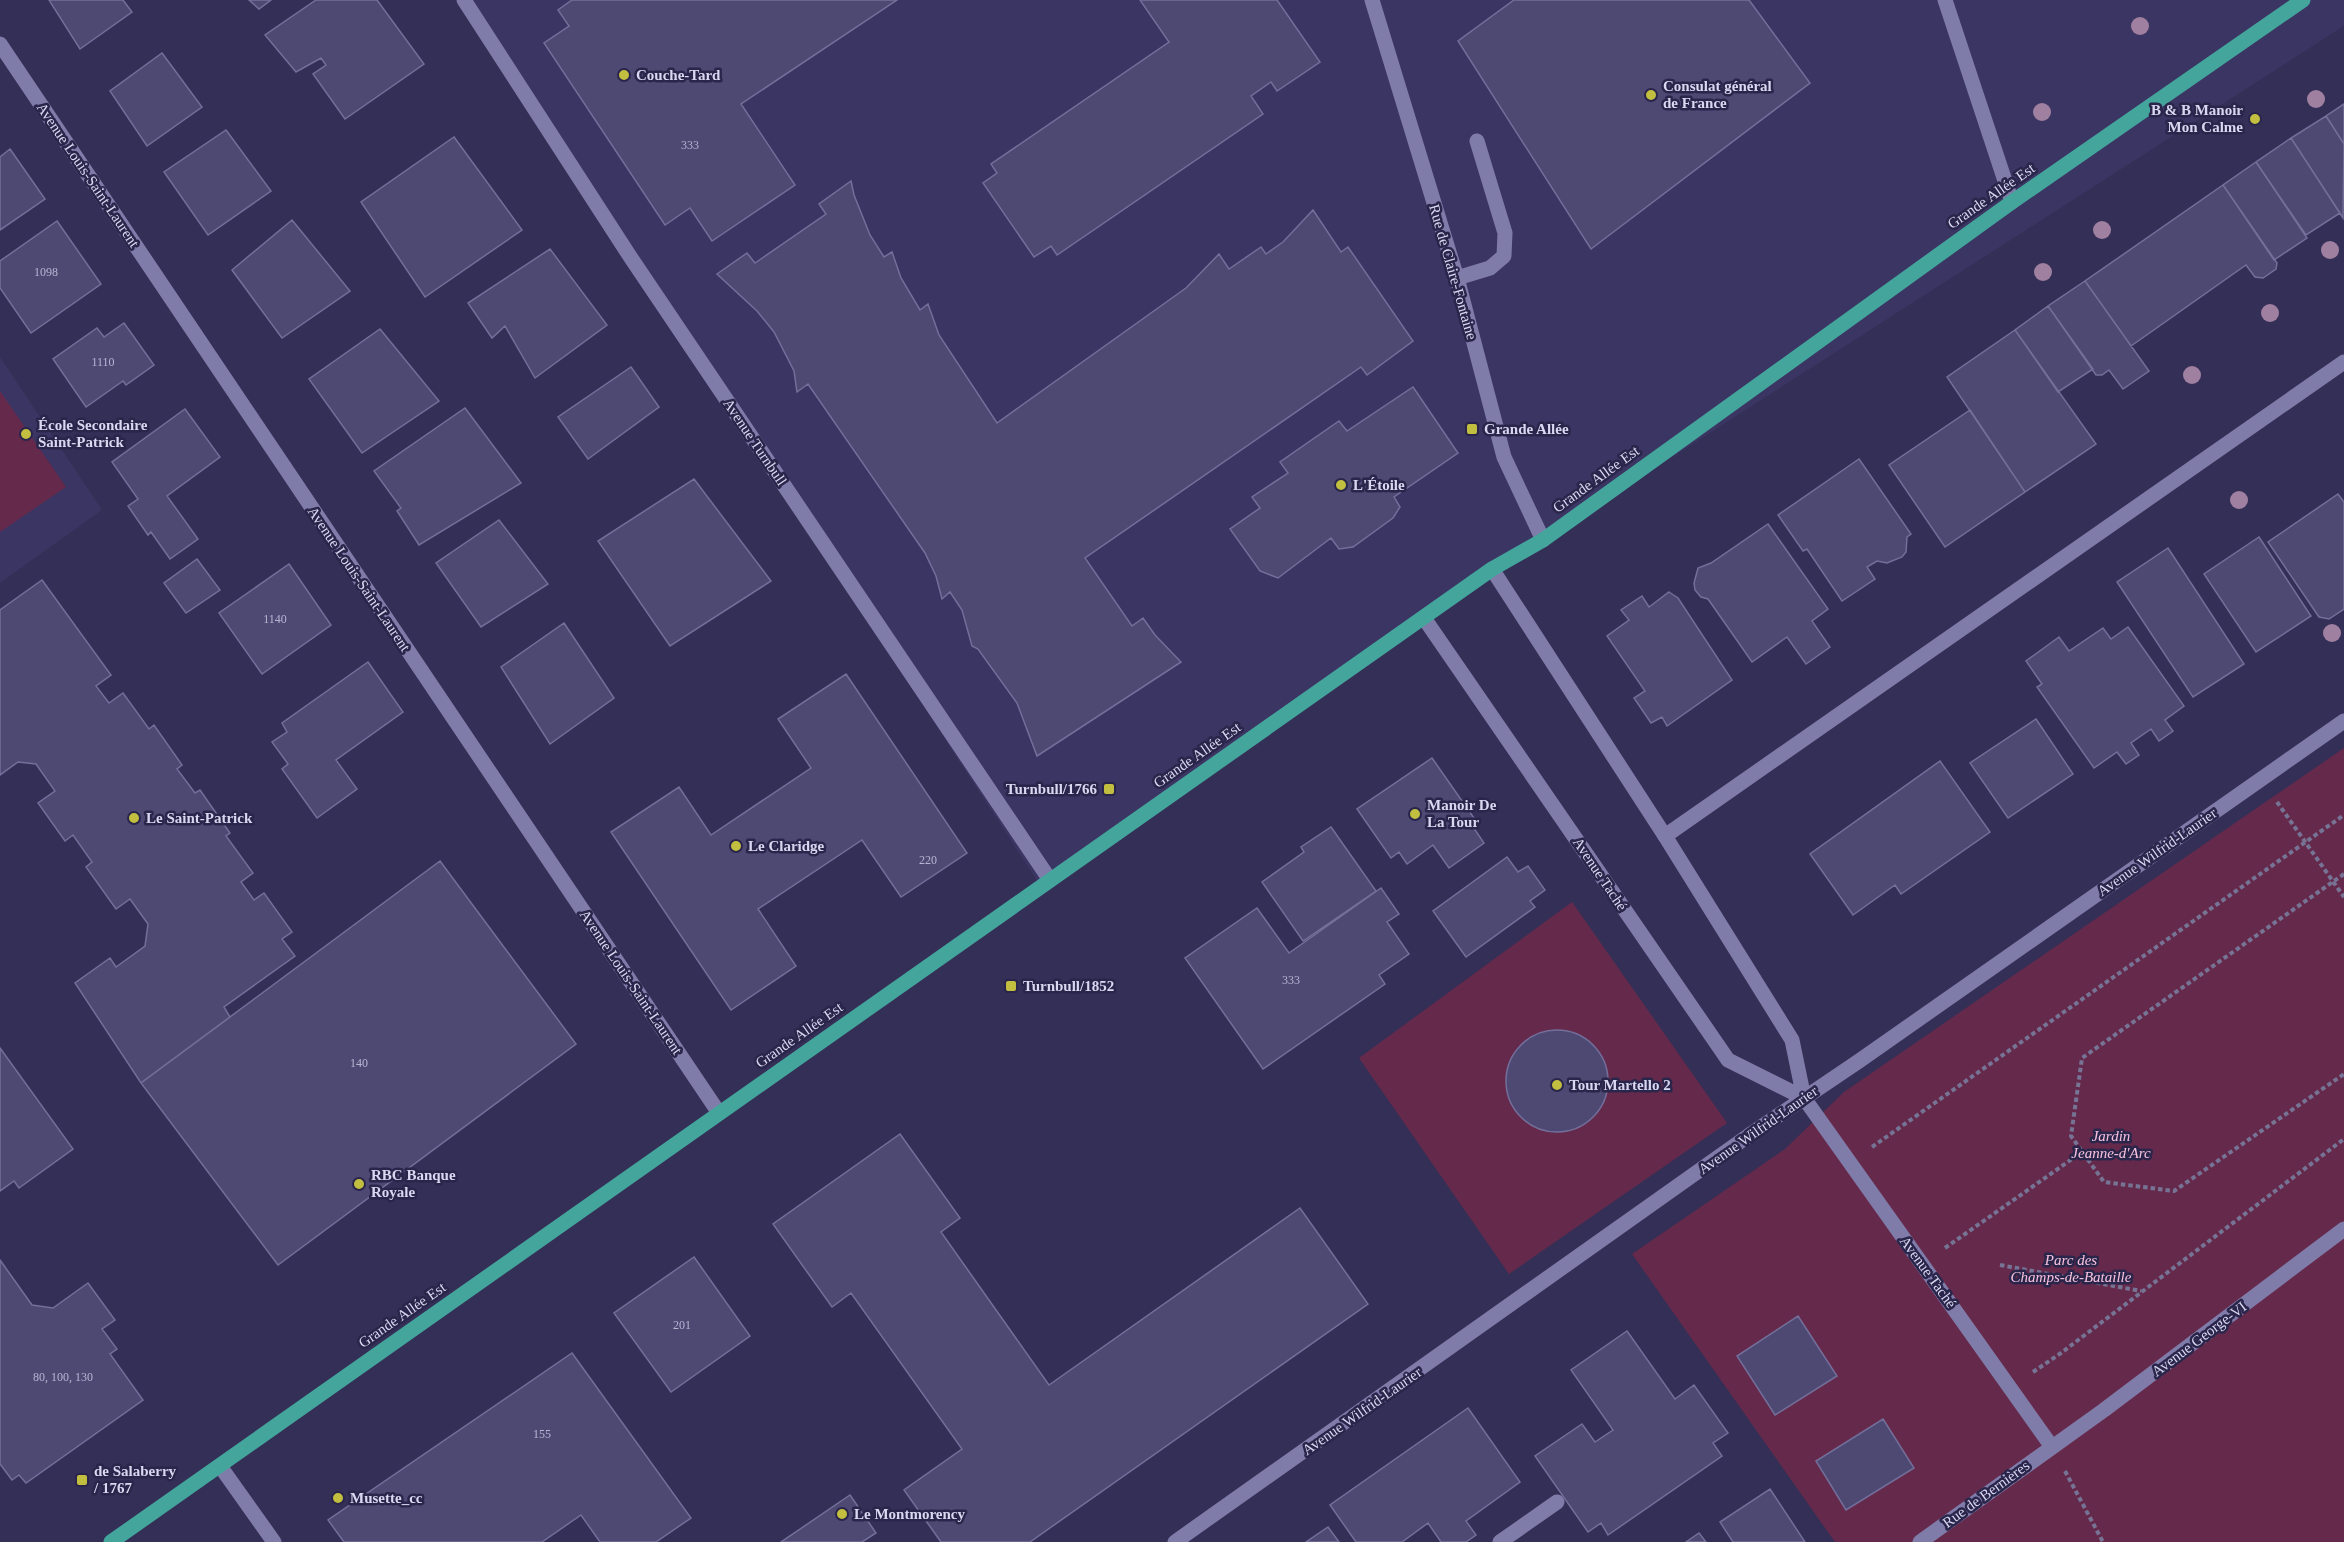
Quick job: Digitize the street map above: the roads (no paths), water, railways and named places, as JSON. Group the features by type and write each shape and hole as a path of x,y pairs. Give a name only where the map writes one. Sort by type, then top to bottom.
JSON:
{"main road":[{"name":"Grande Allée Est","path":"111,1542 1492,568 1543,540 2012,202 2303,0"}],"street":[{"name":"Avenue Turnbull","path":"464,0 631,258 1050,880"},
{"name":"Rue de Claire-Fontaine","path":"1372,0 1457,278 1504,457 1543,540"},
{"path":"1945,0 2012,202"},
{"name":"Avenue Louis-Saint-Laurent","path":"0,44 719,1113"},
{"path":"1457,278 1490,268 1504,256 1505,233 1477,141"},
{"path":"1665,836 2344,362"},
{"name":"Avenue Taché","path":"1492,568 1665,836 1792,1040 1804,1098 2052,1447"},
{"name":"Avenue Taché","path":"1424,618 1728,1060 1804,1098"},
{"name":"Avenue Wilfrid-Laurier","path":"1175,1542 1804,1098 2344,721"},
{"name":"Avenue George-VI","path":"2052,1447 2344,1229"},
{"name":"Rue de Bernières","path":"1924,1541 2052,1447"},
{"path":"220,1466 274,1542"},
{"path":"1500,1542 1557,1502"}],"place":[{"name":"Couche-Tard","path":"624,75"},
{"name":"Consulat général de France","path":"1651,95"},
{"name":"B & B Manoir Mon Calme","path":"2255,119"},
{"name":"Grande Allée","path":"1472,429"},
{"name":"École Secondaire Saint-Patrick","path":"26,434"},
{"name":"L'Étoile","path":"1341,485"},
{"name":"Turnbull/1766","path":"1109,789"},
{"name":"Manoir De La Tour","path":"1415,814"},
{"name":"Le Saint-Patrick","path":"134,818"},
{"name":"Le Claridge","path":"736,846"},
{"name":"Turnbull/1852","path":"1011,986"},
{"name":"Tour Martello 2","path":"1557,1085"},
{"name":"RBC Banque Royale","path":"359,1184"},
{"name":"de Salaberry / 1767","path":"82,1480"},
{"name":"Musette_cc","path":"338,1498"},
{"name":"Le Montmorency","path":"842,1514"}],"park label":[{"name":"Jardin Jeanne-d'Arc","path":"2111,1144"},
{"name":"Parc des Champs-de-Bataille","path":"2071,1268"}]}
